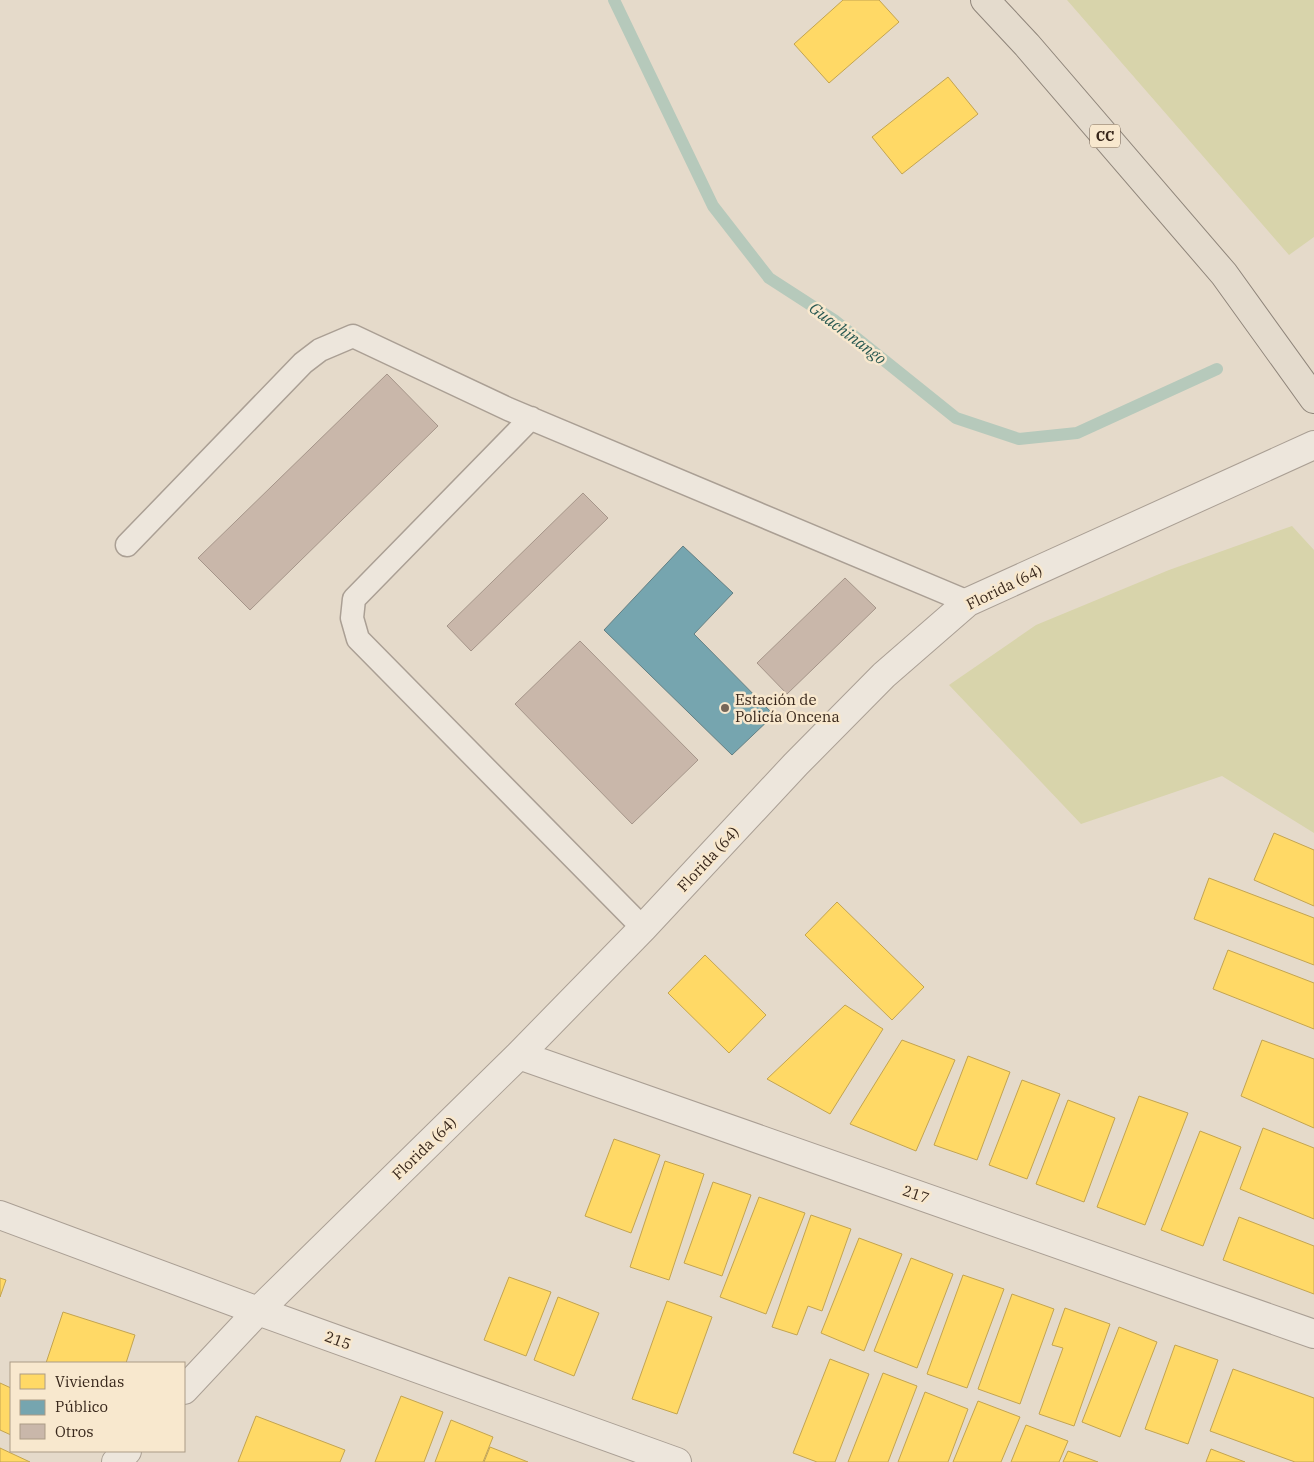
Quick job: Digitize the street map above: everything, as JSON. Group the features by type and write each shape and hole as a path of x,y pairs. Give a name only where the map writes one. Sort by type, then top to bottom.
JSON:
{"main road":[{"name":"CC","path":"984,0 1027,45 1224,274 1312,396"}],"street":[{"name":"Florida (64)","path":"185,1389 258,1311 519,1055 643,928 809,750 884,675 968,602 1314,445"},
{"name":"217","path":"519,1055 1314,1334"},
{"name":"215","path":"0,1215 258,1311 677,1462"},
{"path":"116,1462 126,1452"}],"lane":[{"path":"127,545 303,363 320,350 353,336 531,418 968,602"},
{"path":"531,418 354,599 352,618 358,639 643,928"}],"shaded area":[{"path":"1067,0 1314,0 1314,237 1289,255"},
{"path":"1292,526 1314,550 1314,833 1222,776 1081,824 949,685 1036,625 1169,570"}],"building: Viviendas":[{"path":"843,0 879,0 899,22 829,83 794,44"},
{"path":"948,77 978,114 902,174 872,137"},
{"path":"1274,833 1314,850 1314,906 1254,880"},
{"path":"1209,878 1314,918 1314,965 1194,919"},
{"path":"837,902 924,987 892,1020 805,935"},
{"path":"1228,950 1314,983 1314,1029 1213,989"},
{"path":"705,955 766,1015 729,1053 668,993"},
{"path":"845,1005 883,1029 830,1114 767,1079"},
{"path":"902,1040 955,1060 916,1151 850,1124"},
{"path":"1262,1040 1314,1059 1314,1128 1241,1096"},
{"path":"968,1056 1010,1072 977,1160 934,1145"},
{"path":"1022,1080 1060,1094 1027,1179 989,1165"},
{"path":"1139,1096 1188,1113 1145,1225 1097,1207"},
{"path":"1068,1100 1115,1118 1084,1202 1036,1184"},
{"path":"1263,1128 1314,1148 1314,1219 1240,1189"},
{"path":"1200,1131 1241,1147 1203,1246 1161,1230"},
{"path":"614,1139 660,1155 631,1233 585,1216"},
{"path":"665,1161 704,1174 669,1280 630,1267"},
{"path":"713,1182 751,1195 722,1276 684,1263"},
{"path":"759,1197 805,1213 766,1314 720,1297"},
{"path":"811,1215 851,1229 822,1311 808,1306 797,1335 772,1327"},
{"path":"1239,1217 1314,1246 1314,1294 1223,1260"},
{"path":"859,1238 902,1254 864,1351 821,1333"},
{"path":"911,1258 953,1274 917,1368 874,1351"},
{"path":"963,1275 1004,1289 967,1388 927,1374"},
{"path":"509,1277 551,1292 526,1356 484,1340"},
{"path":"0,1278 6,1280 0,1297"},
{"path":"1012,1294 1054,1309 1020,1404 978,1389"},
{"path":"558,1297 599,1313 574,1376 534,1360"},
{"path":"667,1301 712,1317 677,1414 632,1399"},
{"path":"1065,1308 1110,1324 1074,1426 1039,1414 1063,1348 1052,1345"},
{"path":"63,1312 135,1335 126,1362 46,1362"},
{"path":"1119,1327 1157,1342 1120,1437 1082,1422"},
{"path":"1175,1345 1218,1360 1188,1444 1145,1429"},
{"path":"830,1359 869,1374 835,1462 817,1462 793,1453"},
{"path":"1233,1369 1314,1398 1314,1462 1295,1462 1210,1431"},
{"path":"883,1373 917,1386 888,1462 848,1462"},
{"path":"0,1383 10,1388 10,1435 0,1430"},
{"path":"925,1392 968,1409 948,1462 898,1462"},
{"path":"401,1396 443,1412 424,1462 375,1462"},
{"path":"978,1401 1020,1417 1001,1462 953,1462"},
{"path":"256,1416 345,1450 340,1462 238,1462"},
{"path":"451,1420 493,1437 483,1462 435,1462"},
{"path":"1026,1425 1068,1441 1059,1462 1011,1462"},
{"path":"490,1447 528,1462 484,1462"},
{"path":"0,1448 30,1462 0,1462"},
{"path":"1211,1449 1245,1462 1206,1462"},
{"path":"1068,1451 1098,1462 1063,1462"}],"building: Público":[{"path":"683,546 733,593 694,634 774,715 732,755 604,630"}],"building: Otros":[{"path":"387,374 438,426 250,610 198,558"},
{"path":"583,493 608,518 471,651 447,626"},
{"path":"845,578 876,608 787,694 757,663"},
{"path":"580,641 698,760 632,824 515,704"}],"waterway":[{"name":"Guachinango","path":"614,0 713,206 769,278 834,320 956,418 1019,439 1077,433 1217,369"}],"place":[{"name":"Estación de Policía Oncena","path":"725,708"}]}
